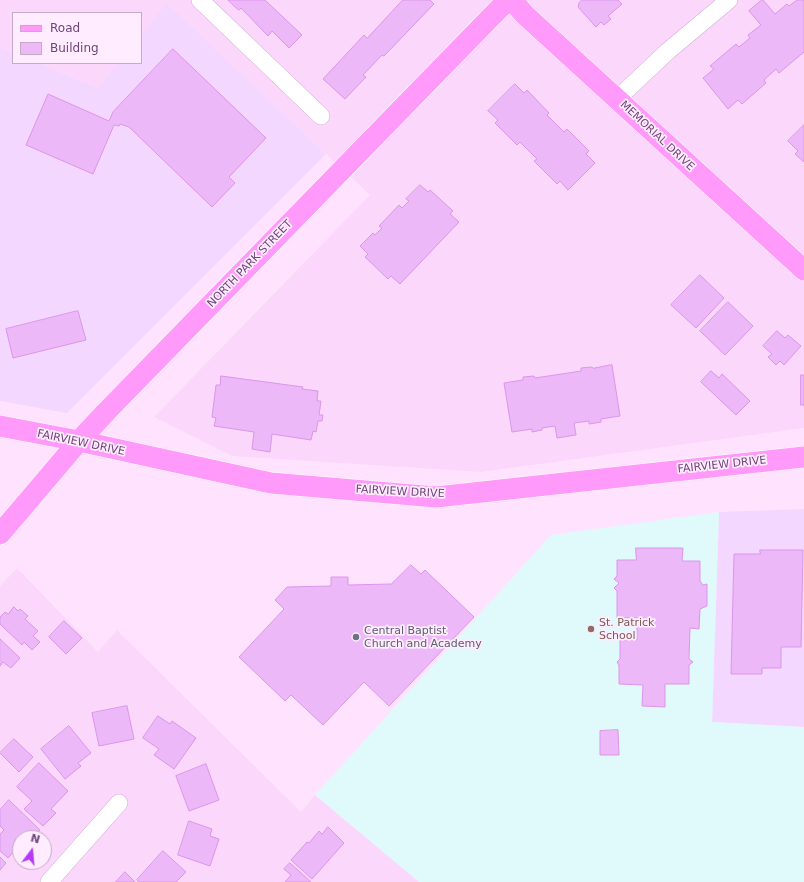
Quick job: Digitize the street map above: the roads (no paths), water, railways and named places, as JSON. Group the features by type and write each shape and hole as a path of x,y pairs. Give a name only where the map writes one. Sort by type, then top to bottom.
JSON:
{"main road":[{"name":"NORTH PARK STREET","path":"0,534 79,442 508,0"},
{"name":"MEMORIAL DRIVE","path":"512,0 525,15 804,270"},
{"name":"FAIRVIEW DRIVE","path":"0,426 271,483 436,497 804,456"}],"street":[{"path":"200,0 321,116"},
{"path":"618,99 668,51 730,0"},
{"path":"49,882 119,803"}],"place":[{"name":"St. Patrick School","path":"591,629"},
{"name":"Central Baptist Church and Academy","path":"356,637"}]}
